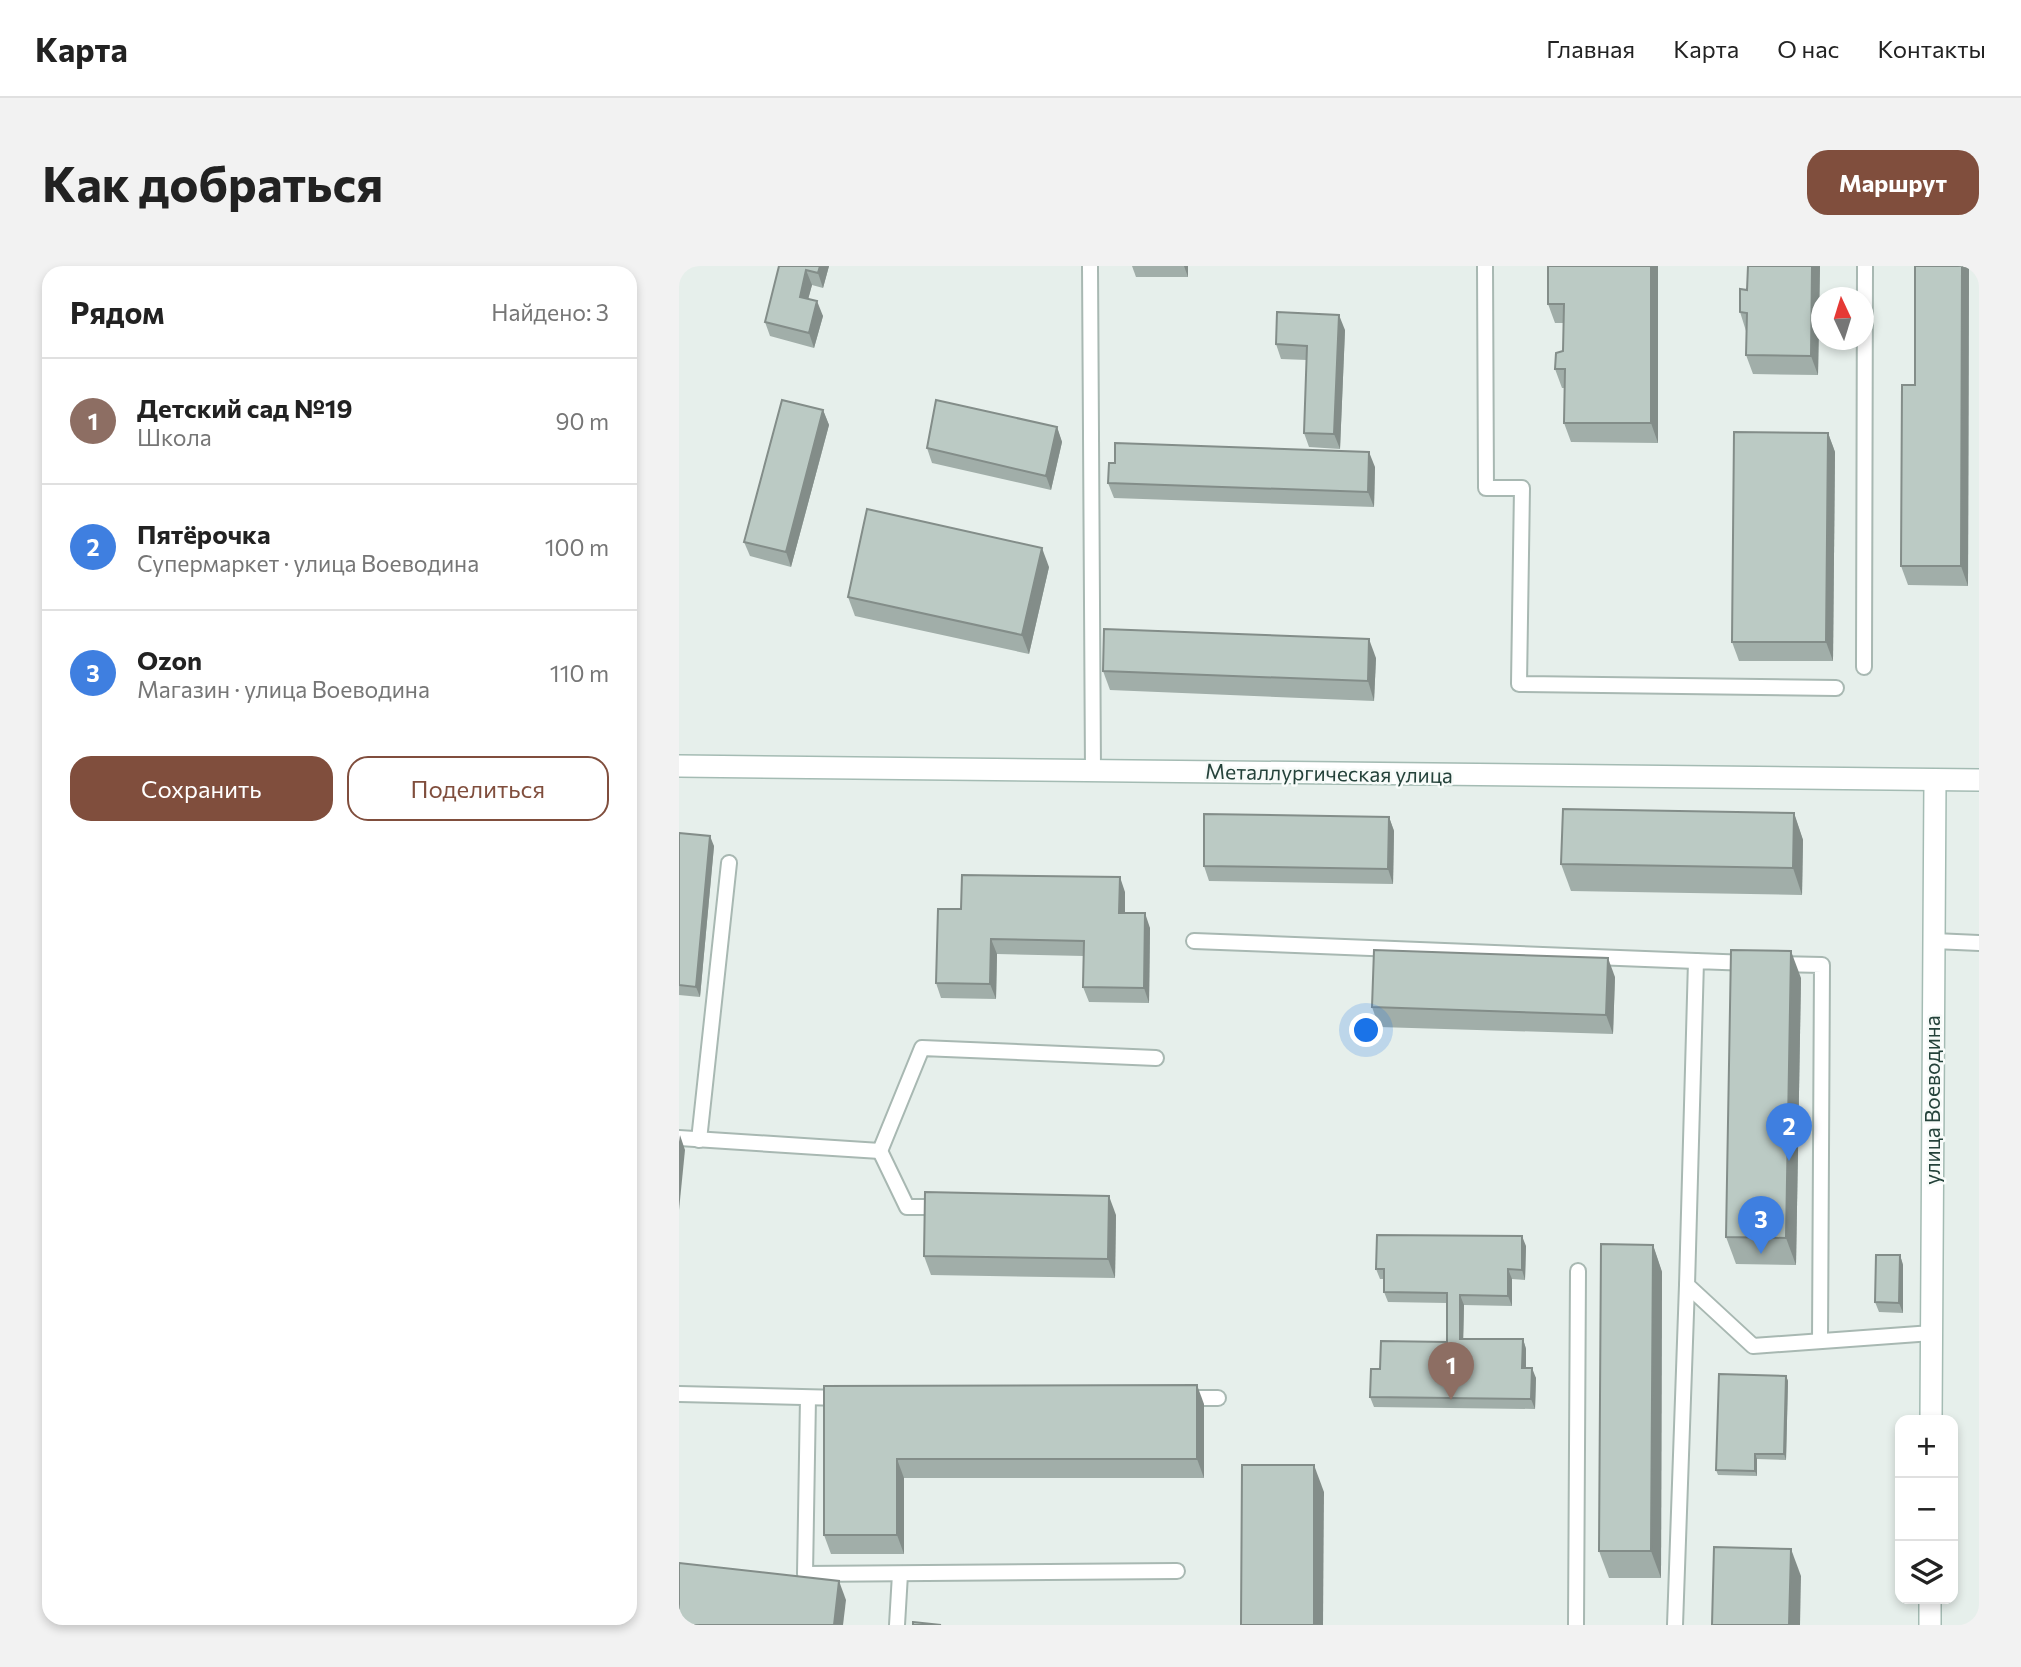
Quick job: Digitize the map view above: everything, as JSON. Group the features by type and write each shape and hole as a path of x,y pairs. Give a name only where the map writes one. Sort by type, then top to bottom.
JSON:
{"street":[{"name":"Металлургическая улица","path":"679,766 1979,780"},
{"name":"улица Воеводина","path":"1931,1415 1935,780"},
{"path":"1930,1604 1930,1625"}],"lane":[{"path":"1090,266 1093,772"},
{"path":"1485,266 1486,488 1522,488 1519,684 1836,688"},
{"path":"1864,667 1865,266"},
{"path":"699,1140 729,863"},
{"path":"1194,941 1822,965 1820,1341"},
{"path":"1934,941 1979,943"},
{"path":"1675,1625 1696,961"},
{"path":"961,1207 907,1207 880,1151 922,1048 1156,1058"},
{"path":"679,1138 880,1151"},
{"path":"1576,1625 1578,1271"},
{"path":"1687,1285 1753,1346 1932,1333"},
{"path":"679,1394 862,1398"},
{"path":"808,1398 805,1574 1177,1571"},
{"path":"1163,1398 1218,1398"},
{"path":"897,1625 901,1573"}],"building":[{"path":"779,266 820,266 818,273 806,270 800,297 817,301 809,333 765,322"},
{"path":"1548,266 1651,266 1651,423 1564,423 1565,369 1555,369 1556,353 1563,351 1564,304 1548,304"},
{"path":"1748,266 1812,266 1811,356 1746,355 1747,313 1740,312 1740,289 1747,290"},
{"path":"1915,266 1962,266 1961,566 1901,566 1902,385 1915,385"},
{"path":"1277,312 1339,315 1334,434 1304,433 1307,346 1276,344"},
{"path":"782,400 823,410 786,552 744,542"},
{"path":"936,400 1057,427 1046,476 927,448"},
{"path":"1734,432 1828,433 1826,642 1732,642"},
{"path":"1115,443 1369,452 1368,492 1108,483 1109,463 1115,463"},
{"path":"867,509 1042,548 1022,635 848,597"},
{"path":"1104,629 1369,639 1368,681 1103,671"},
{"path":"1563,809 1794,813 1793,868 1561,864"},
{"path":"1204,814 1389,817 1388,869 1204,866"},
{"path":"679,833 710,836 696,987 679,985"},
{"path":"962,875 1120,877 1119,913 1145,913 1144,988 1083,987 1084,941 991,939 990,984 936,983 938,909 961,909"},
{"path":"1374,950 1608,958 1606,1015 1372,1007"},
{"path":"1731,950 1791,951 1786,1238 1726,1237"},
{"path":"925,1192 1109,1196 1108,1259 924,1256"},
{"path":"1377,1235 1522,1236 1522,1270 1508,1269 1508,1296 1460,1295 1460,1339 1523,1339 1522,1368 1532,1368 1531,1399 1370,1397 1371,1369 1380,1369 1381,1341 1447,1342 1447,1293 1384,1292 1384,1269 1376,1269"},
{"path":"1601,1244 1653,1245 1651,1551 1599,1551"},
{"path":"1876,1255 1900,1255 1899,1303 1875,1302"},
{"path":"1719,1374 1786,1376 1784,1454 1755,1454 1755,1471 1716,1470"},
{"path":"1197,1385 1197,1459 897,1459 897,1535 824,1535 824,1386"},
{"path":"1242,1465 1314,1465 1314,1625 1241,1625"},
{"path":"1714,1547 1791,1549 1789,1625 1712,1625"},
{"path":"679,1563 839,1581 834,1625 679,1625"},
{"path":"913,1622 941,1625 913,1625"}],"place":[{"name":"Пятёрочка","path":"1789,1161"},
{"name":"Ozon","path":"1761,1254"},
{"name":"Детский сад №19","path":"1451,1400"}]}
